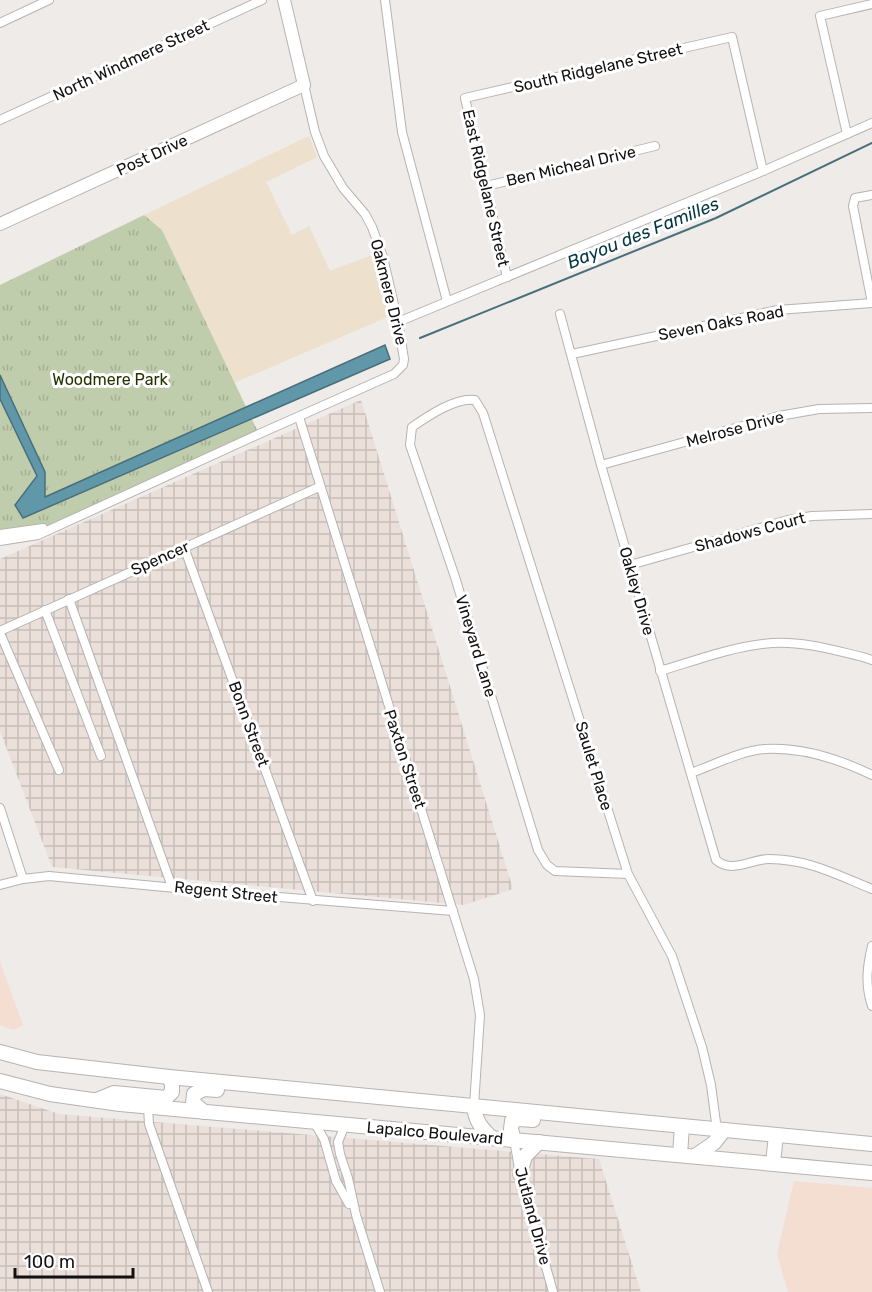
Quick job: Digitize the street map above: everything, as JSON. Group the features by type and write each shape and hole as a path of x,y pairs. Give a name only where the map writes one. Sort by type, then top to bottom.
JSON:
{"main road":[{"name":"Lapalco Boulevard","path":"0,1053 36,1062 257,1087 872,1144"},
{"path":"95,1101 114,1094 165,1098 172,1092 169,1077"},
{"name":"Lapalco Boulevard","path":"0,1081 50,1094 148,1107 872,1173"},
{"path":"204,1112 193,1103 194,1094 197,1091 204,1089 230,1091 257,1087"},
{"path":"474,1106 474,1116 492,1137"},
{"path":"514,1140 511,1125 515,1119 553,1122 569,1115"},
{"path":"680,1155 682,1126"},
{"path":"695,1156 714,1143 720,1130"},
{"path":"773,1163 776,1135"},
{"path":"520,1174 525,1156 538,1142"}],"street":[{"path":"0,23 49,0"},
{"name":"North Windmere Street","path":"0,120 262,0"},
{"name":"Oakmere Drive","path":"0,541 38,535 400,370 404,359 388,277 372,226 343,188 315,132 284,0"},
{"path":"385,0 402,132 447,301"},
{"path":"847,134 820,16 872,4"},
{"name":"South Ridgelane Street","path":"465,98 732,37 763,171"},
{"name":"Post Drive","path":"0,224 304,85"},
{"name":"East Ridgelane Street","path":"465,98 507,277"},
{"path":"398,322 763,171 872,123"},
{"name":"Ben Micheal Drive","path":"486,186 655,146"},
{"path":"872,195 855,198 854,206 872,303"},
{"name":"Seven Oaks Road","path":"572,354 778,310 872,303"},
{"name":"Oakley Drive","path":"560,314 601,465 716,860 722,865 737,866 756,860 770,859 806,862 872,889"},
{"name":"Saulet Place","path":"412,427 432,413 468,399 475,400 483,413 628,874 672,956 702,1047 720,1130"},
{"name":"Melrose Drive","path":"601,465 779,416 819,410 872,408"},
{"name":"Paxton Street","path":"299,417 474,979 480,1015 474,1106"},
{"name":"Vineyard Lane","path":"412,427 410,445 455,577 538,850 547,866 555,871 628,874"},
{"name":"Spencer","path":"0,632 320,487"},
{"name":"Shadows Court","path":"630,565 788,520 832,514 872,514"},
{"name":"Oakmere Drive","path":"0,534 56,526"},
{"name":"Bonn Street","path":"184,547 313,901"},
{"path":"69,599 172,887"},
{"path":"45,610 101,756"},
{"path":"0,632 59,770"},
{"path":"660,671 729,650 772,643 806,645 872,660"},
{"path":"691,773 743,754 764,749 827,756 872,775"},
{"path":"0,808 23,879"},
{"name":"Regent Street","path":"0,885 49,876 313,901 453,911"},
{"path":"872,946 867,964 866,983 872,1006"},
{"path":"148,1107 148,1124 208,1292"},
{"path":"314,1122 324,1139 336,1180 356,1215"},
{"path":"345,1125 338,1142 356,1215 380,1292"},
{"name":"Jutland Drive","path":"514,1140 520,1174 553,1292"}],"shaded area":[{"path":"309,136 317,157 266,182 292,235 309,226 330,271 374,254 382,276 390,316 234,383 162,230 144,215"},
{"path":"361,400 513,889 464,905 52,867 0,731 0,559"},
{"path":"0,962 23,1025 13,1030 0,1025"},
{"path":"0,1094 59,1114 599,1159 641,1292 0,1292"},
{"path":"794,1181 872,1188 872,1292 788,1292 777,1254"}],"green space":[{"name":"Woodmere Park","path":"144,215 162,230 259,434 56,526 0,534 0,285"}],"water":[{"path":"385,345 390,359 23,518 15,505 37,476 0,399 0,375 45,472 45,497"}],"waterway":[{"name":"Bayou des Familles","path":"420,338 716,218 872,143"}]}
